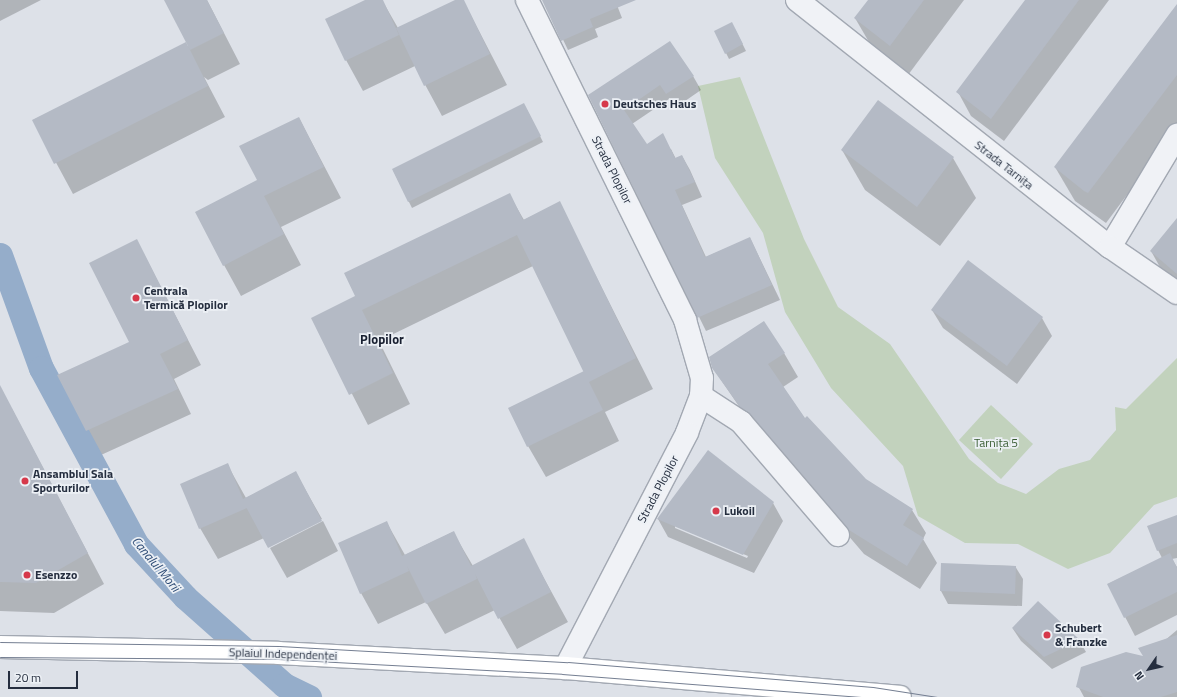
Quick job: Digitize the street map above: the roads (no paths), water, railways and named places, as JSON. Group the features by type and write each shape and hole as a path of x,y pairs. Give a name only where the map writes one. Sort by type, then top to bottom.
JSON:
{"main road":[{"name":"Splaiul Independenței","path":"0,647 278,653 566,668"},
{"path":"566,668 900,697"}],"street":[{"name":"Strada Plopilor","path":"527,0 685,320 701,367 701,396 687,433 566,668"},
{"name":"Strada Tarnița","path":"797,0 1110,247 1177,294"},
{"path":"1110,247 1177,135"},
{"path":"701,396 741,422 838,535"}],"waterway":[{"name":"Canalul Morii","path":"0,255 41,368 136,544 185,597 284,685 309,697"}],"tram line":[{"path":"0,642 279,646 568,662 873,687 937,697"},
{"path":"0,657 278,659 562,674 861,697"}],"place":[{"name":"Deutsches Haus","path":"605,104"},
{"name":"Centrala Termică Plopilor","path":"136,298"},
{"name":"Ansamblul Sala Sporturilor","path":"25,481"},
{"name":"Lukoil","path":"716,511"},
{"name":"Esenzzo","path":"27,575"},
{"name":"Schubert & Franzke","path":"1047,635"}],"district":[{"name":"Plopilor","path":"382,339"}],"park label":[{"name":"Tarnița 5","path":"996,443"}]}
